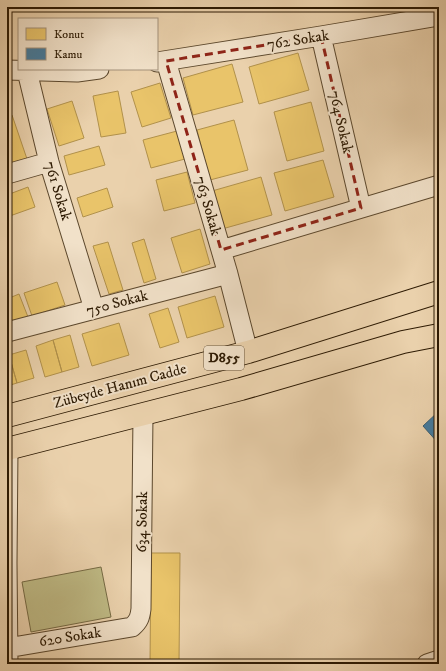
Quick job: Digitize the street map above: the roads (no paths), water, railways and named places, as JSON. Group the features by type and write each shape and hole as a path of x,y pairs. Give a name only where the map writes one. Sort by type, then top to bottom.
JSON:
{"highway":[{"name":"Zübeyde Hanım Cadde","path":"7,416 248,352 439,292"},
{"name":"D855","path":"8,449 241,388 403,342 439,334"}],"street":[{"name":"762 Sokak","path":"162,62 439,16"},
{"name":"764 Sokak","path":"321,36 361,208"},
{"name":"763 Sokak","path":"162,62 221,250 248,352"},
{"path":"7,70 76,72 91,70"},
{"name":"761 Sokak","path":"27,71 49,162 94,309"},
{"path":"7,174 49,162"},
{"path":"221,250 439,185"},
{"name":"750 Sokak","path":"7,332 228,274"},
{"name":"634 Sokak","path":"132,627 138,622 141,609 143,414"},
{"path":"8,449 8,653"},
{"name":"620 Sokak","path":"8,653 132,627"},
{"path":"427,664 439,660"}]}
